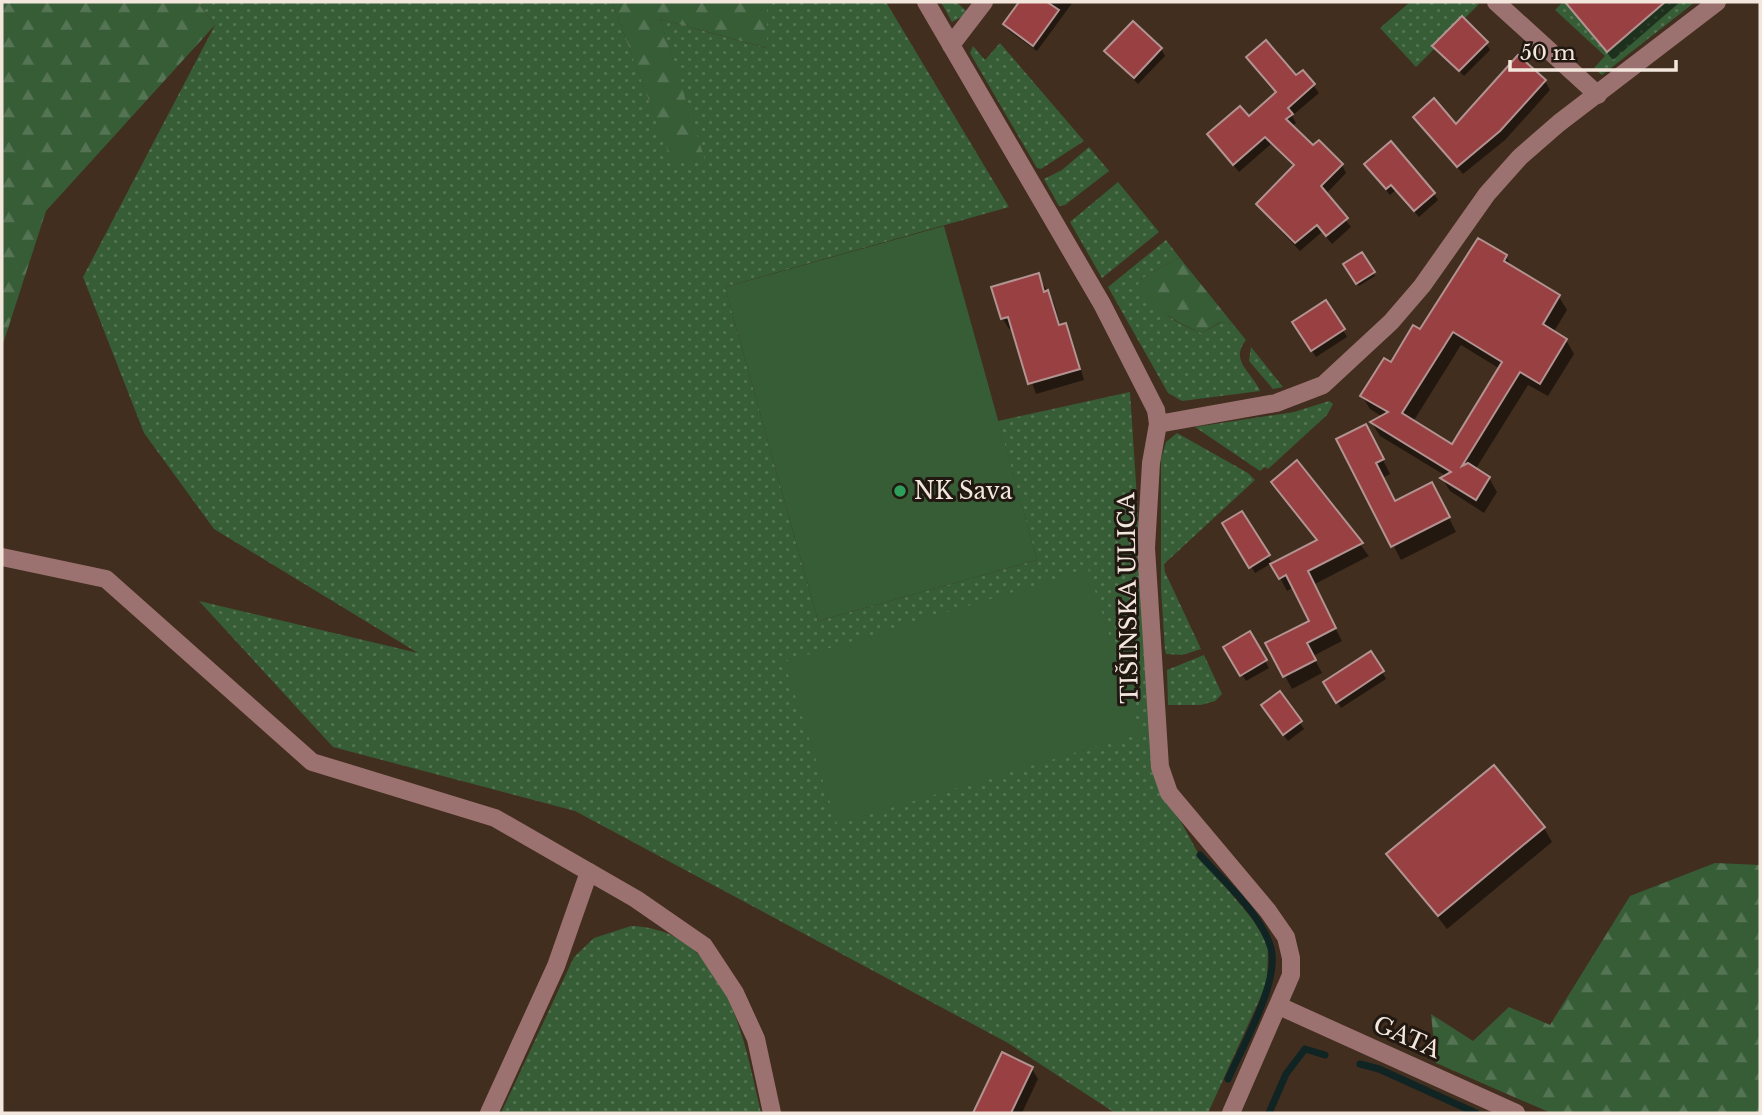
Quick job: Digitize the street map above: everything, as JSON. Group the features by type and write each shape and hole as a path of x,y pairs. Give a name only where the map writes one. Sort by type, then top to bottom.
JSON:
{"street":[{"name":"TIŠINSKA ULICA","path":"926,2 1102,304 1152,399 1158,424 1151,463 1146,548 1160,767 1174,800 1268,911 1286,937 1291,958 1291,975 1231,1113"},
{"path":"951,45 984,2"},
{"path":"1496,2 1598,95"},
{"path":"1158,424 1279,402 1323,385 1399,313 1422,286 1487,194 1520,157 1717,2"},
{"path":"2,557 106,579 312,762 495,818 636,899 704,946 735,993 756,1039 772,1113"},
{"path":"489,1113 556,966 589,872"},
{"name":"GATA","path":"1279,1006 1505,1111"}],"green space":[{"path":"2,2 197,2 215,25 46,211 2,347"},
{"path":"197,2 612,2 671,159 704,160 660,19 766,48 767,2 886,2 1009,207 725,287 818,621 1037,560 998,421 1130,392 1155,774 1199,855 1253,920 1268,944 1267,983 1208,1113 1115,1113 1008,1043 575,811 333,747 199,601 418,653 214,529 144,433 83,277 215,25"},
{"path":"612,2 767,2 767,48 660,19 705,160 671,160"},
{"path":"941,2 956,2 969,13 952,22"},
{"path":"1410,2 1479,4 1416,67 1380,28"},
{"path":"1566,2 1607,51 1639,25 1620,2 1695,2 1602,75 1594,68 1605,56 1555,10"},
{"path":"1000,43 1084,141 1041,169 1037,168 970,53 973,46 985,60"},
{"path":"1089,147 1109,171 1065,205 1059,206 1044,179 1062,170"},
{"path":"1118,182 1159,232 1102,278 1070,222"},
{"name":"NK Sava","path":"944,226 1037,560 818,621 725,287"},
{"path":"1166,240 1179,257 1140,280 1165,313 1190,328 1202,333 1221,322 1233,324 1246,340 1241,347 1241,360 1260,391 1182,401 1168,393 1108,287"},
{"path":"1179,257 1233,324 1220,322 1202,333 1166,314 1137,287 1140,280"},
{"path":"1251,347 1283,387 1273,389 1249,361"},
{"path":"1329,401 1333,404 1327,415 1268,469 1265,467 1260,471 1195,427 1294,412"},
{"path":"1177,433 1248,473 1255,480 1164,564 1165,572 1201,649 1182,655 1166,654 1161,590 1161,459 1166,442"},
{"path":"1088,569 1141,733 837,824 784,662"},
{"path":"1204,655 1222,694 1215,701 1201,705 1168,705 1167,670"},
{"path":"1715,863 1760,865 1760,1113 1551,1113 1436,1063 1431,1014 1473,1041 1509,1007 1550,1025 1630,896"},
{"path":"631,926 663,932 689,946 710,967 726,993 738,1023 761,1113 501,1113 574,957 594,938"}],"building":[{"path":"1019,2 1047,2 1059,10 1033,46 1003,24"},
{"path":"1565,2 1665,2 1607,52"},
{"path":"1462,16 1488,42 1459,71 1432,46"},
{"path":"1133,21 1162,48 1134,78 1104,51"},
{"path":"1266,40 1296,75 1303,70 1315,84 1288,108 1293,114 1286,119 1313,145 1319,140 1343,164 1321,186 1348,218 1326,236 1317,225 1295,243 1256,204 1294,165 1265,137 1233,165 1207,134 1240,106 1249,116 1276,92 1246,57"},
{"path":"1518,55 1546,80 1500,131 1457,167 1413,117 1434,98 1456,124"},
{"path":"1391,141 1435,193 1414,211 1391,185 1386,189 1364,164"},
{"path":"1478,238 1507,255 1504,261 1560,295 1543,324 1567,339 1540,384 1520,372 1462,466 1468,463 1490,477 1476,500 1440,478 1451,472 1370,422 1388,412 1360,396 1384,358 1391,362 1413,325 1420,329","holes":["1453,332 1502,362 1452,444 1402,413"]},
{"path":"1362,252 1375,272 1356,284 1343,264"},
{"path":"1039,273 1044,292 1048,290 1059,325 1066,323 1080,369 1028,384 1008,317 1001,319 991,287"},
{"path":"1326,300 1345,329 1311,351 1292,322"},
{"path":"1366,424 1384,459 1376,463 1395,501 1432,482 1450,517 1391,547 1336,439"},
{"path":"1297,460 1363,543 1308,571 1336,628 1307,643 1316,660 1283,677 1265,643 1309,621 1286,575 1279,579 1270,564 1317,540 1271,482"},
{"path":"1242,511 1270,555 1249,568 1222,523"},
{"path":"1250,631 1267,660 1240,676 1223,647"},
{"path":"1371,651 1384,671 1336,703 1323,682"},
{"path":"1280,691 1302,721 1283,735 1261,705"},
{"path":"1494,765 1545,827 1438,916 1386,854"},
{"path":"1002,1052 1033,1067 1011,1113 973,1113"}],"waterway":[{"path":"1200,855 1250,910 1271,948 1272,962 1265,996 1228,1079"},
{"path":"1269,1113 1286,1074 1305,1049 1325,1055"},
{"path":"1360,1064 1379,1069 1476,1113"}],"place":[{"name":"NK Sava","path":"900,491"}]}
